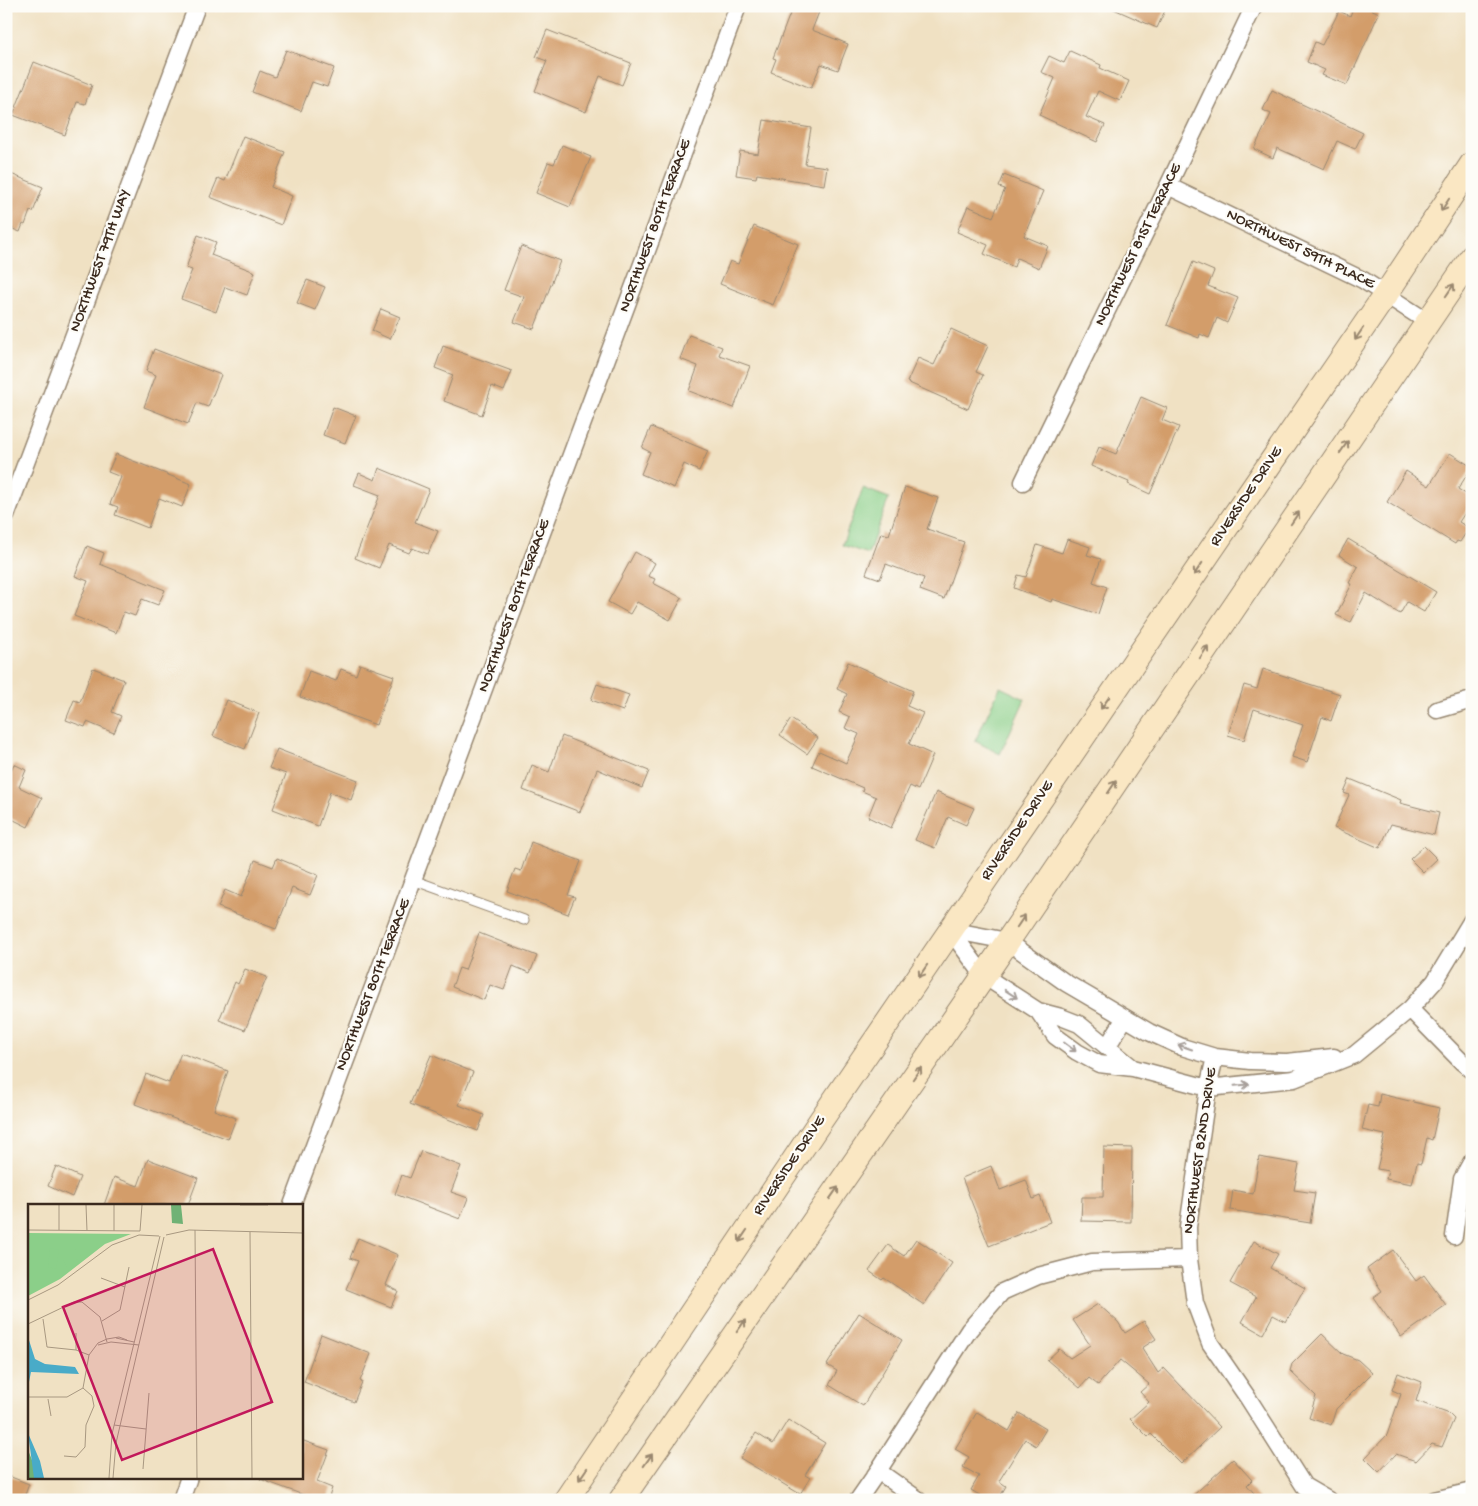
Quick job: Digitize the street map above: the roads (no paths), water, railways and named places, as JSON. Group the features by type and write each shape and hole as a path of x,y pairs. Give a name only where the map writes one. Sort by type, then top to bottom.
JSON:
{"street":[{"name":"NORTHWEST 79TH WAY","path":"6,516 196,6"},
{"name":"NORTHWEST 80TH TERRACE","path":"292,1204 738,6"},
{"name":"NORTHWEST 81ST TERRACE","path":"1023,482 1254,6"},
{"name":"RIVERSIDE DRIVE","path":"566,1500 821,1120 1386,294 1472,164"},
{"name":"NORTHWEST 59TH PLACE","path":"1168,186 1363,280 1428,322"},
{"path":"621,1500 984,976 1472,257"},
{"path":"1437,710 1472,700"},
{"path":"1038,1011 1055,1036 1099,1064 1133,1068 1208,1088 1294,1079 1354,1055 1410,1009 1435,981 1472,920"},
{"path":"950,930 1007,941 1066,982 1149,1032 1215,1057 1250,1061 1287,1062 1354,1055"},
{"path":"950,930 984,976 1038,1011 1079,1024 1133,1068"},
{"path":"1410,1009 1472,1070"},
{"path":"1106,1046 1125,1018"},
{"name":"NORTHWEST 82ND DRIVE","path":"1215,1057 1208,1088 1188,1227 1189,1259 1195,1303 1210,1343 1248,1398 1304,1486 1328,1500"},
{"path":"1454,1236 1462,1179 1472,1161"},
{"path":"858,1500 969,1330 1002,1292 1038,1276 1092,1262 1189,1259"},
{"path":"878,1471 919,1500"},
{"path":"181,1500 189,1478"},
{"path":"1434,1500 1472,1492"}],"lane":[{"path":"413,880 524,920"}]}
